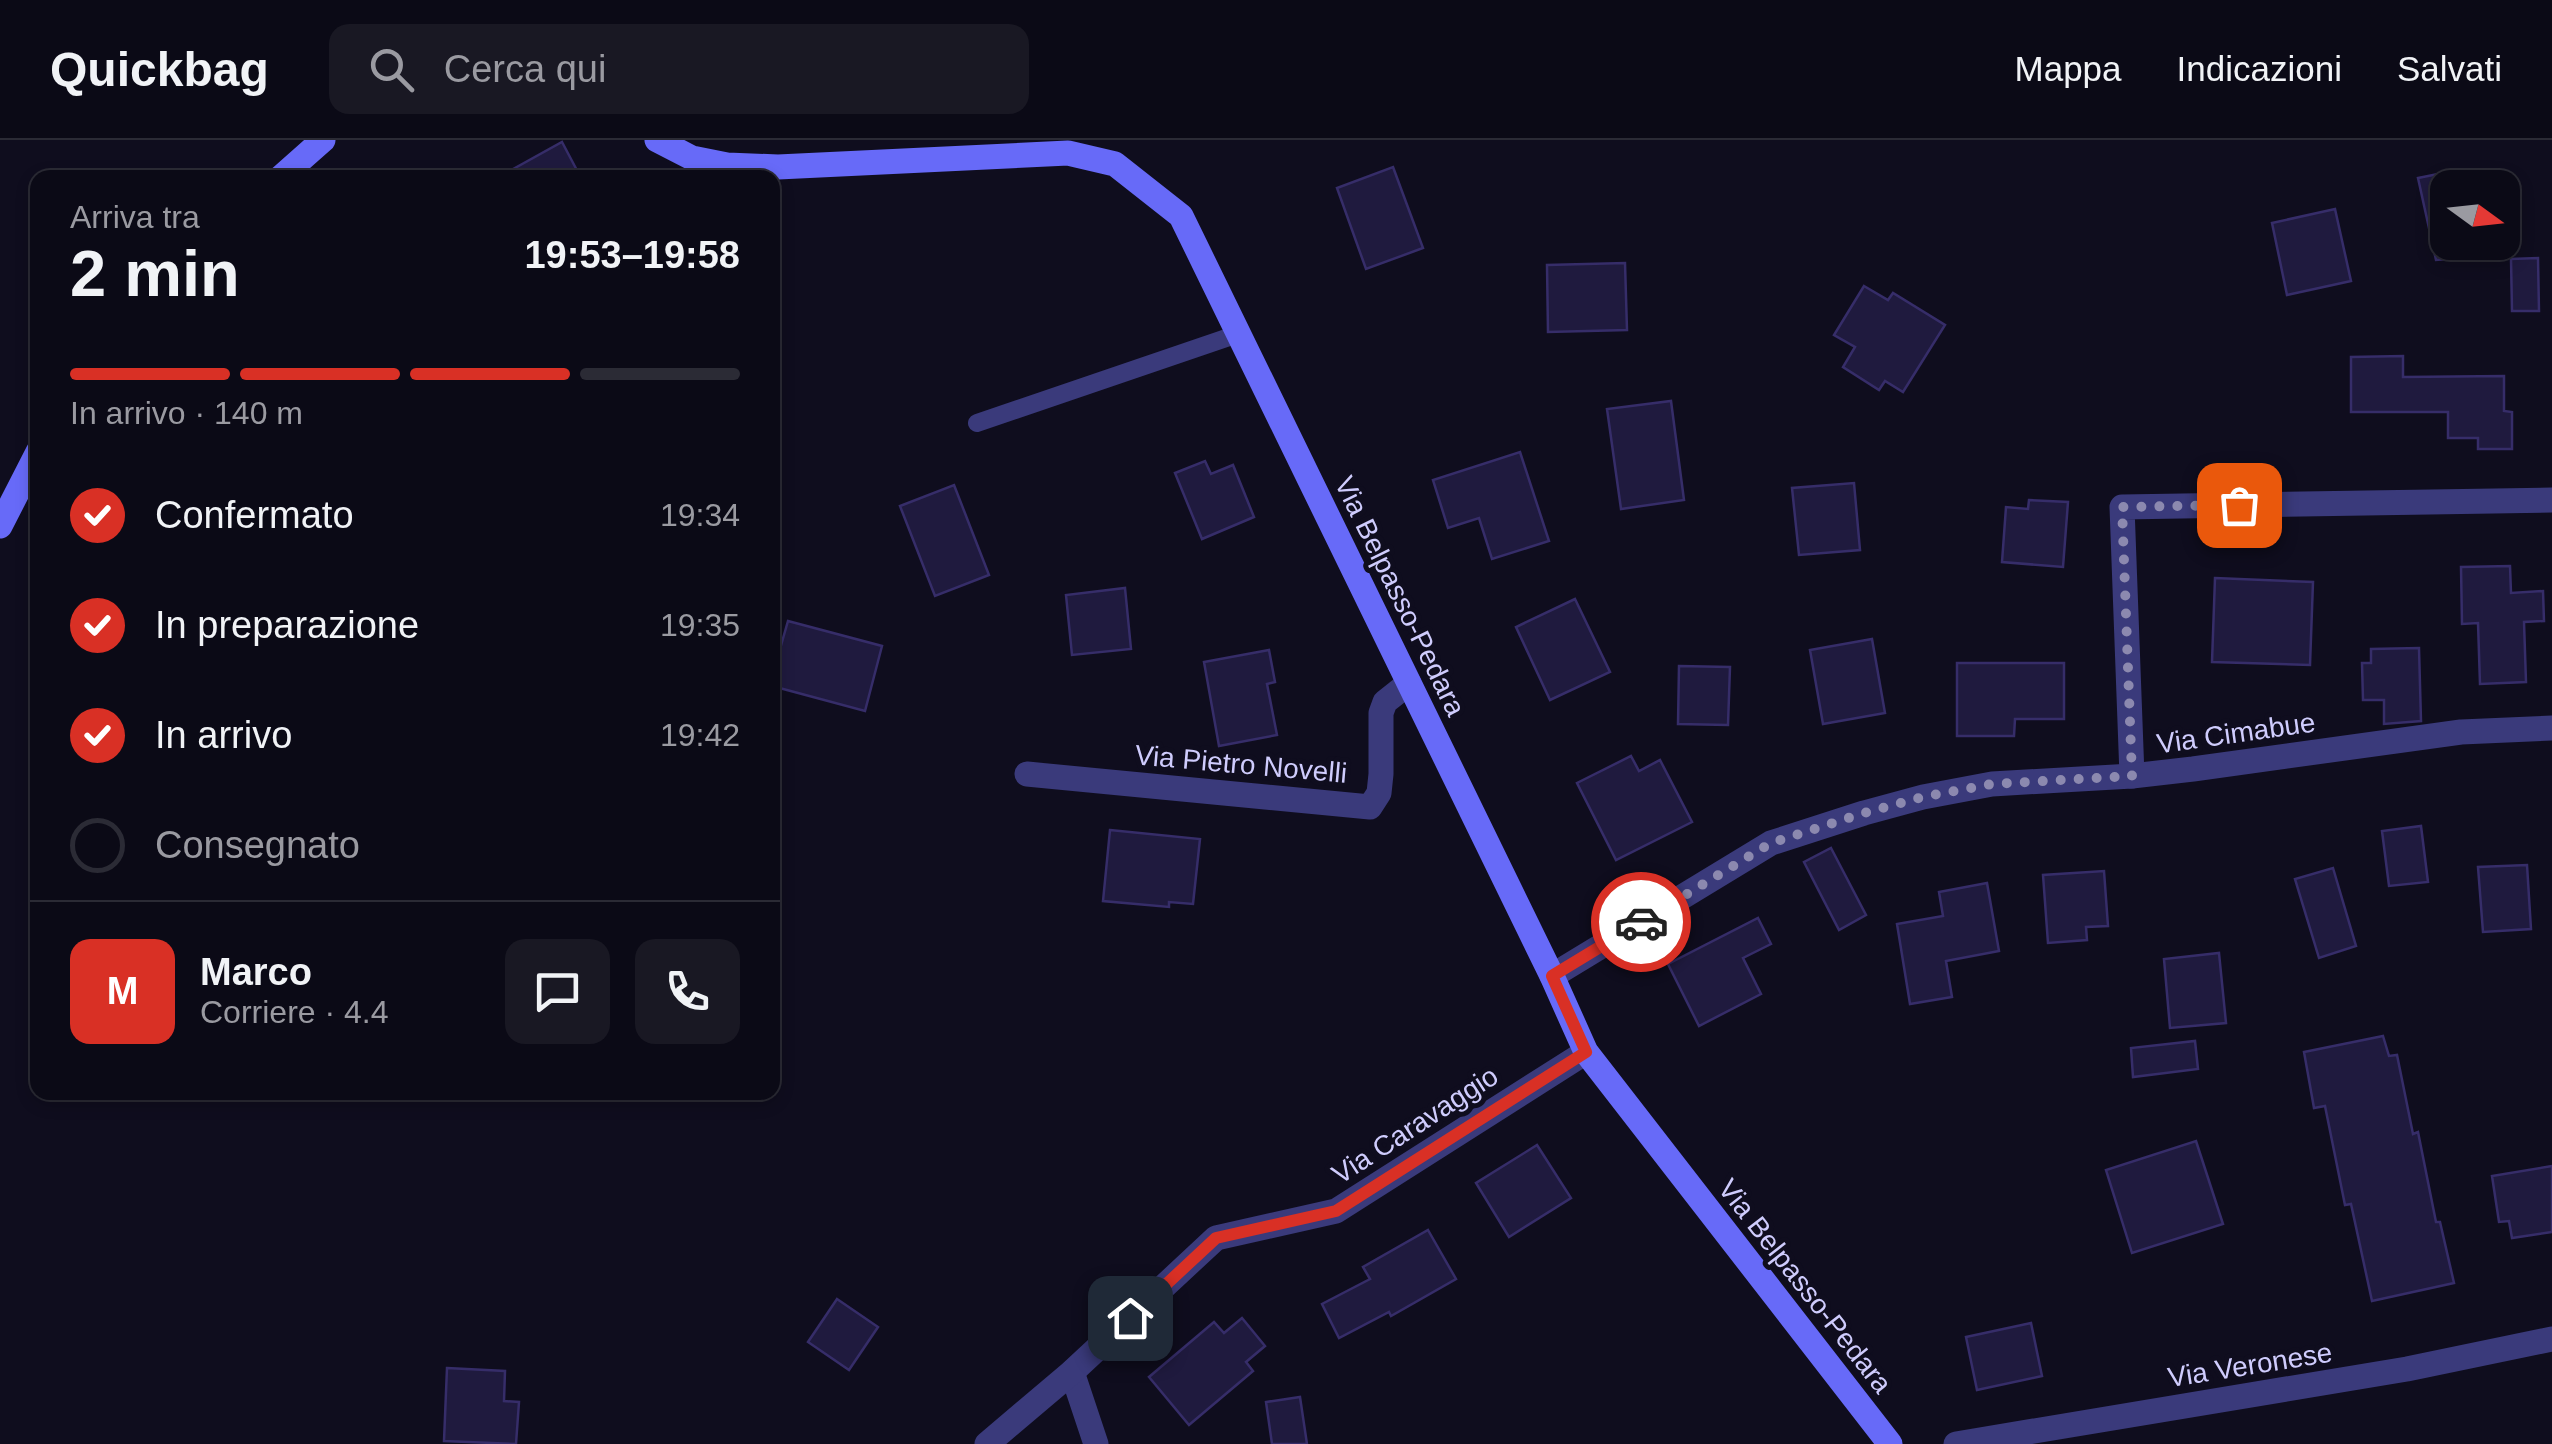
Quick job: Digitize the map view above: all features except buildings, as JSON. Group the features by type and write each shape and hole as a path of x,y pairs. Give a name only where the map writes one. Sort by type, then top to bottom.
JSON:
{"street":[{"path":"289,170 323,140"},
{"name":"Via Belpasso-Pedara","path":"657,140 692,158 726,165 778,167 1068,153 1115,164 1181,216 1586,1052 1890,1444"},
{"path":"0,526 30,466"},
{"path":"2132,776 2122,507 2552,500"},
{"name":"Via Pietro Novelli","path":"1027,774 1370,807 1379,793 1381,713 1385,702 1408,683"},
{"name":"Via Cimabue","path":"1552,976 1771,843 1923,797 1992,784 2132,776 2460,732 2552,728"},
{"name":"Via Caravaggio","path":"987,1444 1072,1372 1216,1238 1336,1211 1586,1052"},
{"name":"Via Veronese","path":"1956,1444 2407,1370 2552,1339"},
{"path":"1072,1372 1096,1444"}],"lane":[{"path":"977,422 1238,334"}],"way so far":[{"path":"1641,922 1771,843 1864,813 1992,784 2132,776 2122,507 2239,505"}],"route":[{"path":"1130,1318 1216,1238 1336,1211 1586,1052 1552,976 1641,922"}]}
